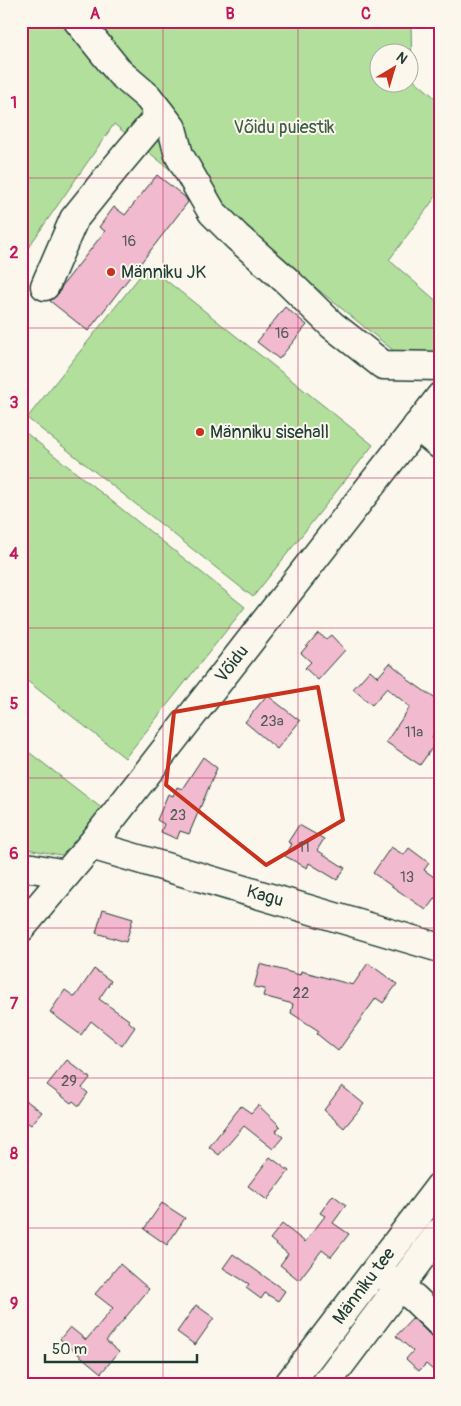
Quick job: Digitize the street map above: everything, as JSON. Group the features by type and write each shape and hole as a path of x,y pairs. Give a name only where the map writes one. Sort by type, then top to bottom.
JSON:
{"street":[{"path":"78,21 120,73 148,97 172,128 179,155 212,212 237,237 287,281 332,326 383,365 440,366"},
{"path":"45,286 74,219 160,112"},
{"name":"Võidu","path":"21,928 90,845 440,397"},
{"path":"417,426 440,444"},
{"name":"Kagu","path":"90,845 440,948"},
{"path":"21,866 66,874"},
{"name":"Männiku tee","path":"288,1385 440,1186"},
{"name":"Männiku tee","path":"325,1385 440,1232"},
{"path":"377,1269 414,1298 440,1323"}],"highlighted area":[{"path":"318,687 343,820 266,865 166,785 174,712"}],"green space":[{"name":"Võidu puiestik","path":"21,21 411,21 411,42 368,42 368,92 418,92 418,83 440,102 440,191 389,260 440,304 440,370 431,381 114,124 21,258"},
{"name":"Männiku sisehall","path":"148,266 373,445 253,597 27,418"},
{"path":"21,429 245,607 125,758 21,676"},
{"path":"21,746 104,810 67,856 21,848"}],"building":[{"path":"157,175 185,197 188,202 88,331 50,301 59,293 62,286 105,231 99,227 114,207 125,215"},
{"path":"285,307 307,325 279,359 257,342"},
{"path":"318,633 326,639 331,635 345,650 318,680 305,668 311,662 301,653"},
{"path":"390,663 407,679 440,702 440,726 432,737 437,741 420,765 386,742 410,707 387,688 372,705 353,689 370,670 378,677"},
{"path":"267,695 300,721 277,749 245,722"},
{"path":"203,757 217,768 189,834 180,831 177,839 161,832 164,824 157,820 168,794 173,796 177,787 182,789"},
{"path":"299,825 324,839 317,850 345,868 337,880 309,863 307,868 285,856 292,844 288,842"},
{"path":"391,847 404,855 409,848 429,863 424,870 440,881 440,891 426,910 373,873"},
{"path":"103,909 133,918 126,942 96,933"},
{"path":"368,963 397,984 383,1003 376,998 338,1051 317,1034 319,1031 291,1013 293,1004 263,996 265,989 254,987 260,964 300,975 301,971 353,985"},
{"path":"94,969 111,981 99,999 129,1020 135,1027 122,1046 91,1021 81,1035 50,1012 65,990 75,997"},
{"path":"67,1060 90,1078 82,1088 88,1093 79,1106 73,1101 71,1103 47,1085"},
{"path":"342,1086 364,1104 344,1128 324,1110"},
{"path":"21,1097 42,1112 31,1125 21,1118"},
{"path":"258,1105 280,1126 276,1131 283,1137 273,1149 244,1126 219,1155 209,1147 241,1106 251,1113"},
{"path":"270,1157 289,1171 267,1200 248,1186"},
{"path":"333,1195 346,1205 333,1223 349,1234 331,1257 322,1250 299,1280 280,1265 288,1254 270,1239 282,1224 305,1242 325,1216 320,1213"},
{"path":"162,1203 185,1218 167,1245 144,1229"},
{"path":"233,1254 285,1291 278,1301 265,1293 261,1299 246,1288 249,1284 223,1268"},
{"path":"120,1264 149,1289 106,1341 119,1352 101,1373 60,1339 70,1327 86,1340 113,1308 95,1294"},
{"path":"196,1305 214,1318 195,1345 177,1332"},
{"path":"413,1318 430,1335 440,1338 433,1347 440,1353 440,1376 426,1364 419,1371 406,1359 413,1351 396,1336"}],"place":[{"name":"Männiku JK","path":"111,272"},
{"name":"Männiku sisehall","path":"200,432"}]}
